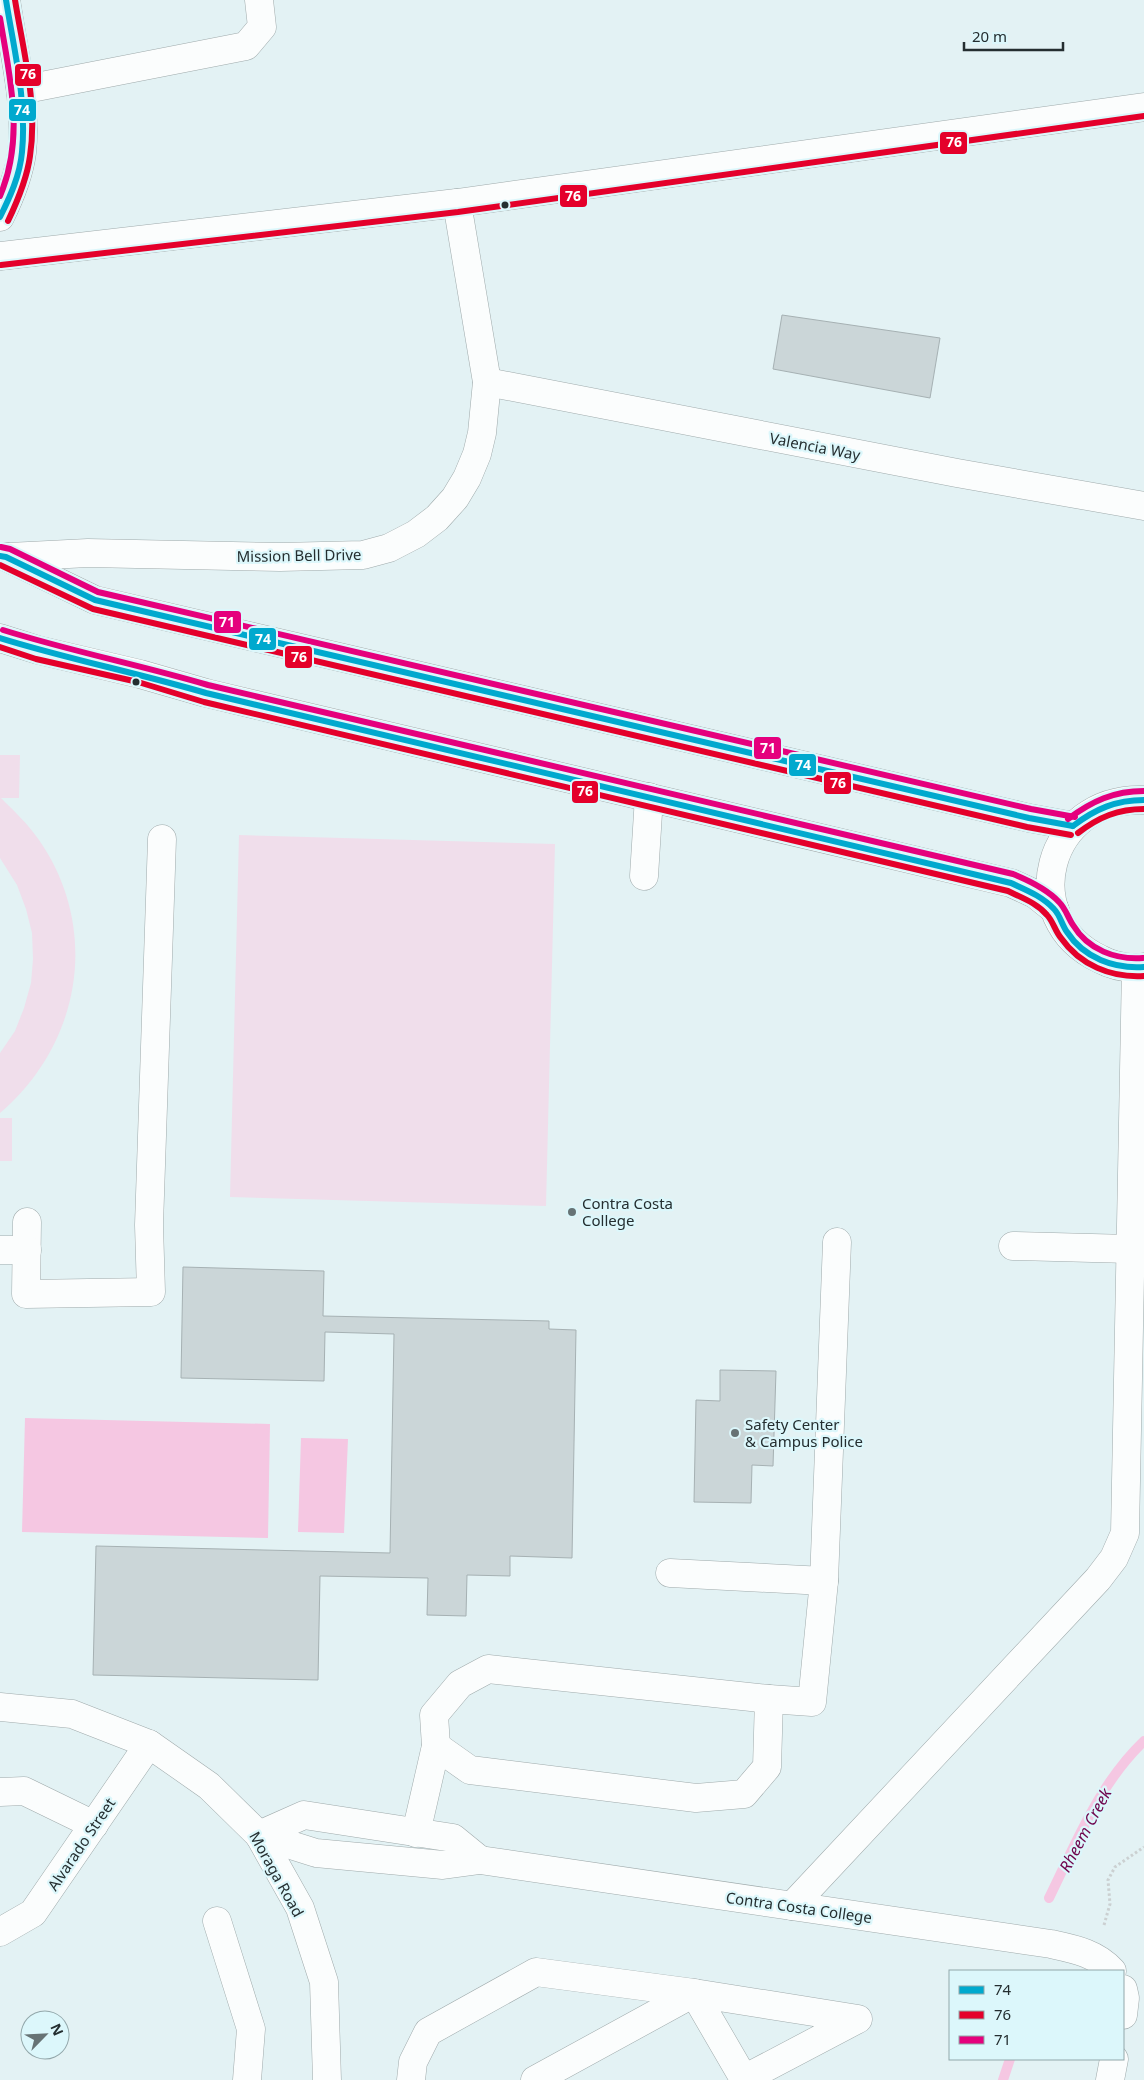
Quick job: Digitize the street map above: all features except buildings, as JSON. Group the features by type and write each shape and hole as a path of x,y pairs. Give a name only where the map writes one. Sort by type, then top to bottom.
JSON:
{"street":[{"path":"0,2 6,0 21,90 11,138 22,153 11,196 0,217"},
{"path":"21,90 246,46 262,28 258,0"},
{"path":"0,256 457,203 1144,107"},
{"name":"Mission Bell Drive","path":"3,557 88,553 280,557 363,556 390,548 416,534 436,518 455,498 467,478 477,454 482,433 487,382 457,203"},
{"name":"Valencia Way","path":"487,382 957,473 1144,506"},
{"path":"3,557 95,600 1029,818 1073,826"},
{"path":"0,638 38,650 140,674 206,693 650,796 1011,883 1035,894 1055,910"},
{"path":"644,876 650,796"},
{"path":"792,1906 1098,1579 1114,1558 1125,1532 1135,1500 1136,1322 1130,1249 1138,1200 1140,967 1111,965 1088,953 1068,934 1055,910 1051,892 1051,874 1062,840 1073,826 1093,810 1118,801 1144,800"},
{"path":"27,1222 26,1294 151,1292 150,1225 162,839"},
{"path":"416,1833 436,1746 434,1715 460,1684 488,1669 812,1702 824,1581 837,1242"},
{"path":"1012,1246 1130,1249"},
{"path":"0,1250 27,1250"},
{"path":"670,1573 824,1581"},
{"path":"436,1746 470,1770 696,1798 744,1794 767,1767 769,1699"},
{"name":"Moraga Road","path":"0,1707 72,1714 149,1744 209,1786 259,1835 300,1908 324,1982 327,2080"},
{"name":"Alvarado Street","path":"0,1932 33,1913 149,1744"},
{"path":"0,1792 24,1792 94,1825"},
{"path":"259,1835 304,1816 453,1838 480,1860"},
{"name":"Contra Costa College","path":"259,1835 316,1853 443,1865 480,1860 1081,1950 1106,1964 1111,1970"},
{"path":"217,1921 251,2028 247,2080"},
{"path":"411,2080 413,2062 428,2032 536,1972 694,1992 858,2019 744,2079 694,1992"},
{"path":"535,2080 694,1992"},
{"path":"1124,1992 1126,1998 1124,2009"},
{"path":"1110,2080 1114,2060"}],"path":[{"path":"1104,1925 1110,1904 1108,1880 1115,1867 1144,1847"}],"shaded area":[{"path":"0,755 20,755 19,798 1,798 35,834 58,874 70,911 75,947 73,984 64,1020 49,1054 27,1085 0,1113 0,1053 15,1031 24,1008 31,983 33,959 32,933 26,909 17,885 0,858"},
{"path":"239,835 555,844 546,1206 230,1197"},
{"path":"0,1118 12,1118 12,1161 0,1161"},
{"path":"25,1418 270,1424 268,1538 22,1532"},
{"path":"301,1438 348,1439 344,1533 298,1532"}],"waterway":[{"name":"Rheem Creek","path":"1049,1898 1079,1835 1101,1795 1128,1758 1144,1741"},
{"name":"Rheem Creek","path":"1003,2080 1010,2060"}],"transit line":[{"name":"74","path":"0,217 17,177 22,152 23,133 19,76 6,0"},
{"name":"76","path":"8,221 27,173 32,136 31,97 15,0"},
{"name":"71","path":"0,18 11,86 14,130 8,174 0,196"},
{"name":"76","path":"1,265 458,212 1144,116"},
{"name":"71","path":"1,547 10,549 98,592 1031,809 1075,817"},
{"name":"74","path":"0,556 6,557 95,600 1029,818 1073,826"},
{"name":"76","path":"0,565 93,609 1027,827 1071,835"},
{"name":"71","path":"3,630 208,685 1013,874 1038,886 1054,897 1079,934 1095,947 1113,955 1143,958"},
{"name":"74","path":"0,638 206,693 1011,883 1049,904 1056,911 1065,929 1074,941 1091,955 1111,964 1144,967"},
{"name":"76","path":"0,647 36,659 138,682 204,702 1008,891 1039,907 1049,917 1059,935 1077,956 1108,972 1120,975 1144,976"},
{"name":"71","path":"1068,819 1104,798 1133,791 1144,791"},
{"name":"74","path":"1073,826 1089,815 1106,807 1134,800 1144,800"},
{"name":"76","path":"1078,833 1094,822 1117,812 1144,809"}],"place":[{"name":"Contra Costa College","path":"572,1212"},
{"name":"Safety Center & Campus Police","path":"735,1433"}]}
